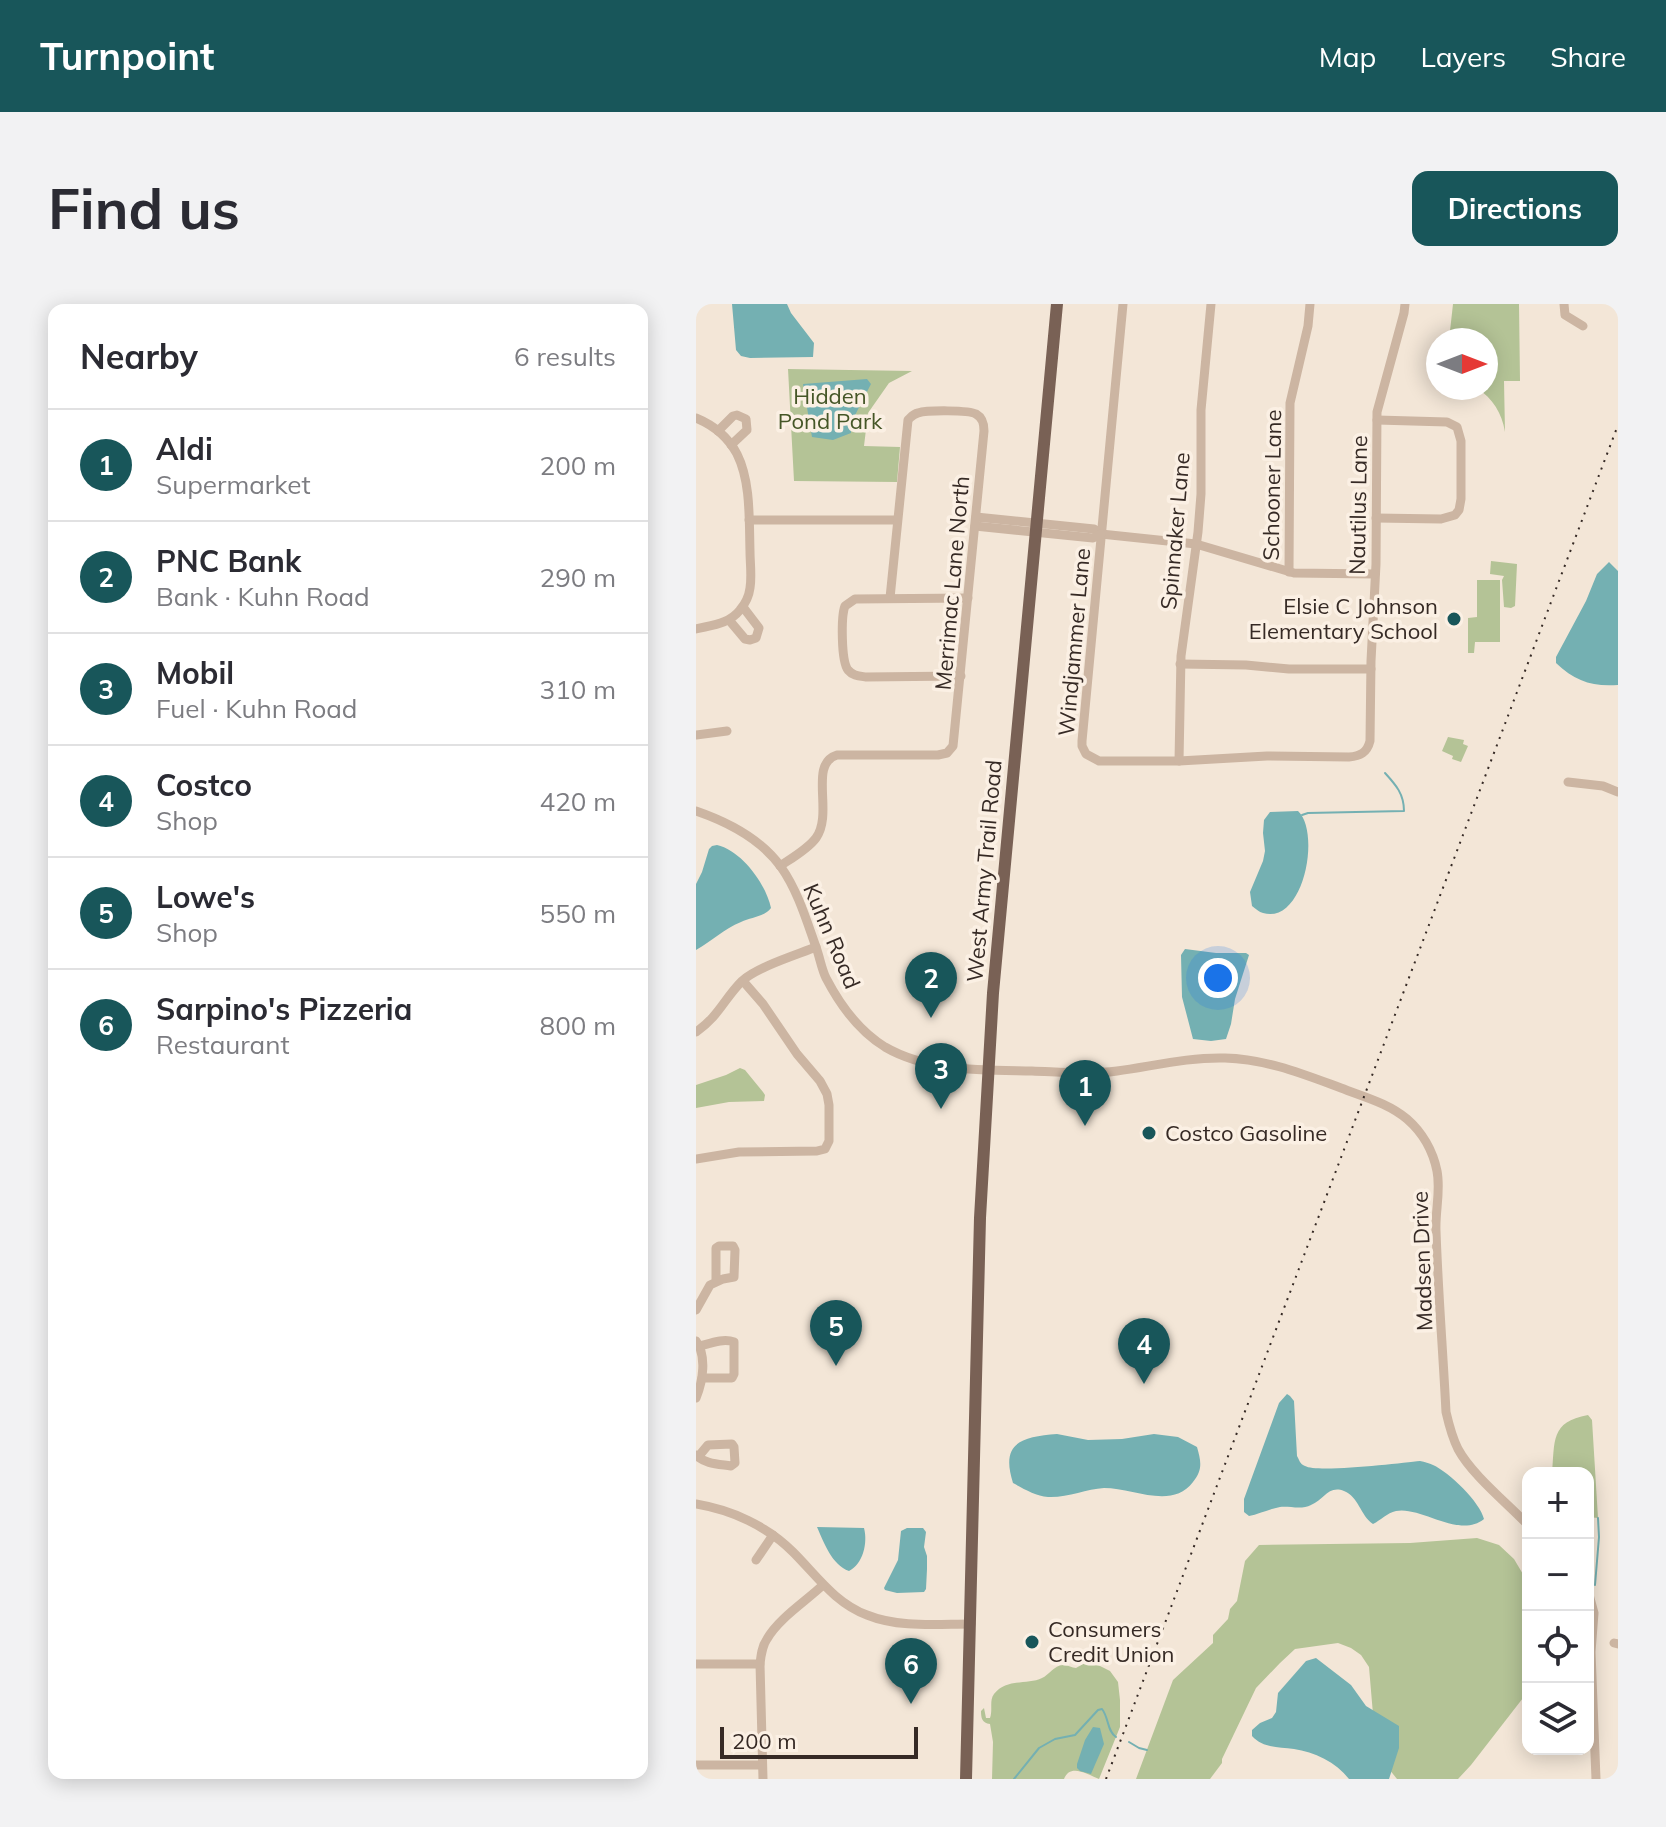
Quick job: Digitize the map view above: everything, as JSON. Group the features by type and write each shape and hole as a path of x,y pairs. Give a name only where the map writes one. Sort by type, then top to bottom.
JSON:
{"main road":[{"name":"West Army Trail Road","path":"966,1779 978,1257 988,1069 1001,893 1057,304"}],"street":[{"name":"Windjammer Lane","path":"1123,304 1082,746 1086,754 1099,761 1312,757"},
{"name":"Spinnaker Lane","path":"1179,761 1180,664 1201,494 1201,410 1211,304"},
{"name":"Schooner Lane","path":"1289,572 1290,403 1310,304"},
{"name":"Nautilus Lane","path":"1312,757 1356,756 1366,751 1370,741 1377,420 1405,304"},
{"path":"1564,304 1565,315 1583,326"},
{"name":"Merrimac Lane North","path":"780,866 817,837 824,811 822,769 831,757 938,755 950,751 953,746 984,431 981,418 969,412 921,412 908,420 897,520"},
{"path":"718,431 733,416 746,419 747,430 731,445"},
{"path":"696,418 718,431 731,445 743,472 749,520 750,586 743,607 729,620 696,629"},
{"path":"1376,518 1441,519 1455,515 1460,506 1461,456 1461,436 1451,423 1377,420"},
{"path":"749,520 897,520 890,598"},
{"path":"976,521 1036,527 1093,538 1101,534 1196,544 1301,574 1375,574"},
{"path":"961,676 857,676 845,665 843,615 845,606 855,599 968,598"},
{"path":"729,620 745,639 756,638 758,626 743,607"},
{"path":"1180,664 1371,669"},
{"path":"696,735 727,731"},
{"path":"1568,782 1603,786 1618,792"},
{"name":"Kuhn Road","path":"696,811 743,833 780,866 800,902 825,977 862,1031 901,1055 919,1061 988,1069"},
{"path":"696,1032 710,1023 743,981 816,947"},
{"path":"696,1159 739,1152 817,1151 825,1149 829,1141 829,1105 824,1087 743,981"},
{"name":"Madsen Drive","path":"988,1069 1097,1073 1204,1059 1247,1059 1287,1069 1365,1097 1396,1110 1408,1120 1429,1148 1437,1170 1436,1226 1446,1412 1450,1430 1458,1450 1471,1467 1522,1519"},
{"path":"696,1310 710,1285 716,1282"},
{"path":"696,1395 700,1371 698,1344 734,1342 732,1378 700,1371"},
{"path":"696,1504 741,1517 773,1535 851,1608 878,1619 902,1624 971,1624"},
{"path":"756,1560 773,1535"},
{"path":"763,1779 762,1648 776,1626 823,1585"},
{"path":"1593,1611 1591,1652 1596,1779"},
{"path":"696,1664 760,1664"},
{"path":"696,1765 762,1765"}],"green space":[{"path":"1453,304 1519,304 1520,381 1504,381 1505,432 1502,419 1490,400 1498,400 1498,328 1450,328"},
{"name":"Hidden Pond Park","path":"788,369 912,371 889,383 868,413 864,446 900,447 897,482 794,481"},
{"path":"1491,561 1517,564 1515,606 1511,608 1504,607 1504,576 1490,574"},
{"path":"1477,580 1500,580 1500,642 1475,642 1474,653 1468,653 1468,618 1477,617"},
{"path":"1448,737 1464,740 1463,744 1468,746 1461,762 1442,751"},
{"path":"740,1068 763,1092 764,1101 729,1102 696,1108 696,1085"},
{"path":"1588,1415 1592,1420 1598,1518 1594,1518 1594,1467 1553,1467 1557,1435 1561,1428 1576,1418"},
{"path":"1477,1538 1499,1545 1514,1559 1522,1573 1522,1699 1458,1779 1397,1779 1389,1769 1374,1726 1369,1667 1361,1655 1338,1643 1295,1649 1256,1688 1222,1763 1210,1779 1136,1779 1173,1680 1213,1643 1213,1635 1228,1619 1230,1609 1237,1601 1245,1561 1259,1545 1410,1543"},
{"path":"1094,1663 1110,1671 1118,1682 1120,1700 1120,1727 1099,1779 1075,1771 1064,1779 992,1779 993,1742 990,1724 982,1720 981,1711 984,1708 986,1718 990,1718 994,1694 1011,1684 1042,1678 1061,1665 1076,1668"}],"water":[{"path":"732,304 787,304 814,343 813,357 741,356 736,350"},
{"path":"867,379 871,384 851,423 851,433 833,440 812,437 803,384"},
{"path":"1609,562 1618,571 1618,685 1592,684 1570,674 1556,663 1556,657 1597,574"},
{"path":"1298,811 1305,822 1308,856 1298,892 1289,905 1277,913 1262,913 1252,906 1250,892 1265,851 1264,820 1270,812"},
{"path":"717,845 735,854 752,870 771,908 729,928 696,950 696,884 709,849"},
{"path":"1185,949 1249,955 1226,1039 1193,1039 1182,997 1181,955"},
{"path":"1287,1394 1294,1401 1297,1456 1303,1465 1325,1468 1427,1463 1440,1469 1463,1488 1477,1504 1484,1519 1474,1524 1452,1524 1417,1513 1396,1511 1373,1524 1353,1497 1339,1490 1330,1491 1307,1506 1280,1507 1249,1516 1244,1512 1244,1499 1279,1403"},
{"path":"1057,1434 1088,1440 1154,1434 1178,1437 1197,1447 1200,1469 1184,1490 1163,1496 1104,1488 1048,1497 1013,1483 1009,1458 1017,1444 1034,1437"},
{"path":"817,1527 864,1528 863,1552 854,1568 849,1571 838,1564"},
{"path":"923,1528 926,1532 924,1592 897,1593 884,1588 898,1560 901,1531"},
{"path":"1316,1658 1351,1685 1366,1706 1399,1726 1399,1748 1389,1779 1349,1779 1317,1755 1266,1745 1252,1736 1252,1730 1276,1712 1278,1693 1306,1661"},
{"path":"1093,1727 1100,1728 1104,1744 1091,1774 1080,1771 1077,1764"}],"waterway":[{"path":"1302,815 1404,811 1399,790 1385,773"},
{"path":"1595,1585 1598,1518"},
{"path":"1014,1779 1039,1748 1055,1739 1075,1735 1098,1710 1102,1709 1116,1737"},
{"path":"1129,1742 1147,1750"}],"railway":[{"path":"1106,1779 1618,425"}],"place":[{"name":"Elsie C Johnson Elementary School","path":"1454,619"},
{"name":"PNC Bank","path":"931,1018"},
{"name":"Mobil","path":"941,1109"},
{"name":"Aldi","path":"1085,1126"},
{"name":"Costco Gasoline","path":"1149,1133"},
{"name":"Lowe's","path":"836,1366"},
{"name":"Costco","path":"1144,1384"},
{"name":"Consumers Credit Union","path":"1032,1642"},
{"name":"Sarpino's Pizzeria","path":"911,1704"}]}
